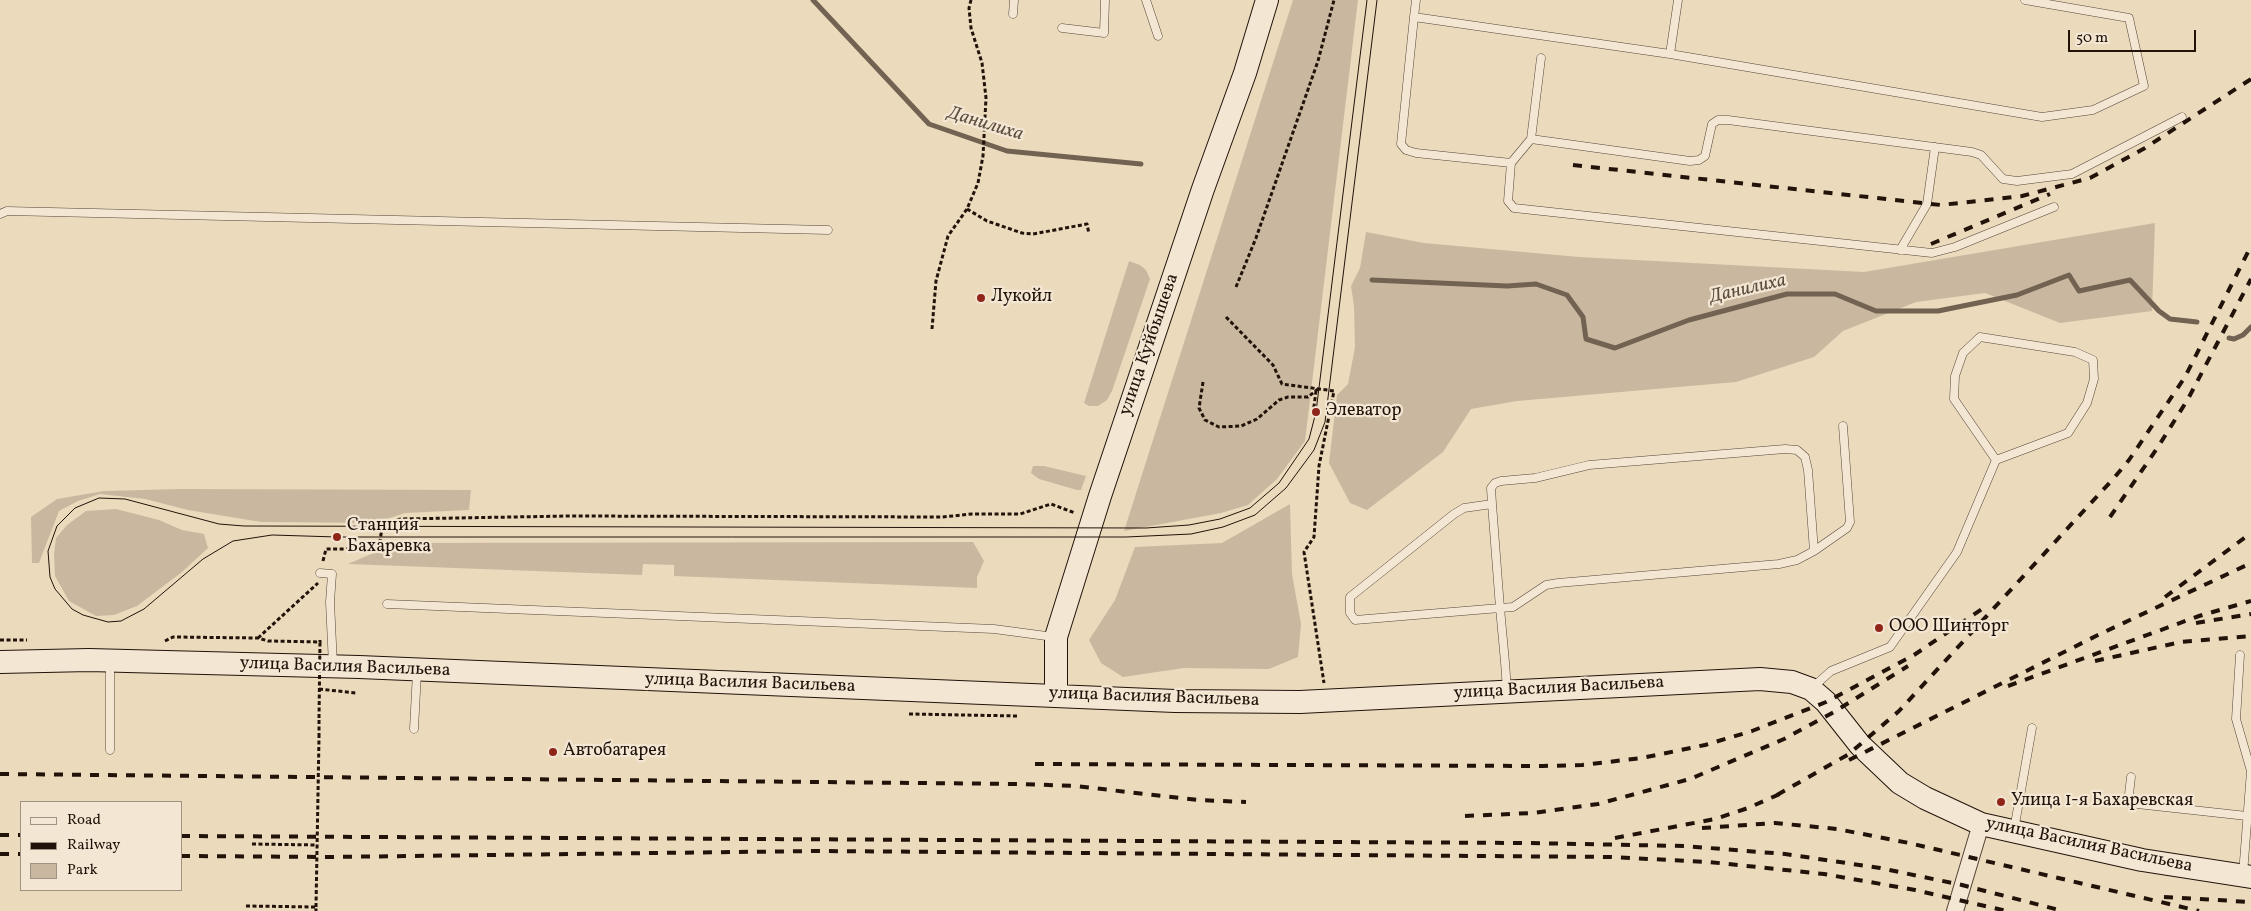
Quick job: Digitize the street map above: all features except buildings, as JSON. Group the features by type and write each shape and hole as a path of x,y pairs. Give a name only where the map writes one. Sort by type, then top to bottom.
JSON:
{"main road":[{"name":"улица Куйбышева","path":"1056,695 1056,637 1092,519 1203,190 1245,73 1267,0"},
{"name":"улица Василия Васильева","path":"0,662 110,660 334,667 1176,701 1300,702 1760,679 1792,682 1811,688 1826,702 1860,746 1900,783 1925,798 1981,824 2142,860 2247,876"}],"street":[{"path":"1955,911 1981,824"}],"lane":[{"path":"1013,14 1014,0"},
{"path":"1062,28 1104,33 1106,0"},
{"path":"1146,0 1158,36"},
{"path":"1416,0 1402,144 1406,150 1416,153 1511,163"},
{"path":"1670,54 1678,0"},
{"path":"1414,17 1670,54 2042,117 2092,110 2144,86 2129,18 2025,0"},
{"path":"1541,58 1531,139 1511,163 1508,201 1514,208 1932,253 1944,251 2054,207"},
{"path":"1531,139 1690,161 1699,160 1705,156 1712,124 1718,120 1728,120 1935,147 1981,155 2003,179 2017,181 2072,174 2182,117"},
{"path":"1900,250 1927,204 1935,147"},
{"path":"0,214 7,211 828,230"},
{"path":"1811,688 1831,671 1890,647 1957,552 1996,460 2068,433 2087,403 2094,379 2093,360 2076,352 1980,337 1963,353 1955,376 1954,399 1996,460"},
{"path":"1492,504 1464,508 1454,514 1353,594 1348,600 1351,617 1355,620 1513,607 1546,585 1779,564 1798,560 1847,528 1850,522 1843,426"},
{"path":"1507,692 1491,488 1495,483 1535,478 1588,465 1786,449 1797,450 1805,457 1808,470 1814,551"},
{"path":"320,577 332,574 330,602 334,667"},
{"path":"387,604 994,628 1056,637"},
{"path":"2240,655 2236,719 2251,771 2247,816 2247,876"},
{"path":"110,660 110,750"},
{"path":"414,729 417,670"},
{"path":"2014,832 2032,728"},
{"path":"2130,777 2128,803 2247,816"}],"path":[{"path":"932,329 936,281 948,236 967,209 978,183 983,156 986,98 982,63 971,28 969,8 971,0"},
{"path":"1236,287 1256,238 1318,61 1334,0"},
{"path":"967,209 987,221 1022,233 1033,234 1088,224 1089,234"},
{"path":"1226,317 1273,365 1282,384 1334,391 1319,466 1314,537 1304,552 1324,683"},
{"path":"1203,382 1199,408 1205,420 1219,427 1241,426 1258,419 1279,400 1308,397 1317,390"},
{"path":"1313,414 1317,390"},
{"path":"326,549 378,549 382,527 400,519 569,516 942,517 972,514 1020,514 1051,504 1092,519"},
{"path":"258,638 320,577"},
{"path":"246,906 316,909 320,642 268,641"},
{"path":"319,689 356,692"},
{"path":"908,714 984,715"},
{"path":"252,844 317,845"}],"green space":[{"path":"1293,0 1358,0 1305,441 1277,479 1248,505 1221,513 1124,531"},
{"path":"2155,223 2152,311 2060,323 1985,293 1916,302 1843,331 1814,357 1736,382 1517,401 1471,409 1443,452 1367,510 1350,503 1329,463 1337,395 1348,384 1355,347 1354,306 1351,286 1360,268 1366,232 1424,243 1579,257 1864,272"},
{"path":"1129,261 1140,265 1146,270 1150,279 1112,391 1107,400 1098,406 1089,406 1084,403"},
{"path":"1033,466 1044,466 1086,476 1081,490 1077,490 1039,479 1031,473"},
{"path":"181,489 471,490 469,510 405,513 375,523 261,522 188,510 145,499 100,494 78,501 59,511 39,563 32,563 31,517 57,499 104,491"},
{"path":"1290,504 1292,574 1301,624 1298,657 1269,669 1184,668 1123,677 1101,663 1089,640 1115,600 1135,547 1222,543"},
{"path":"116,509 159,520 182,530 204,534 208,548 182,572 137,606 114,615 96,616 69,601 55,576 54,554 56,538 67,525 86,511"},
{"path":"973,542 984,561 977,577 977,588 674,576 674,565 643,564 642,575 348,564 397,543"}],"waterway":[{"name":"Данилиха","path":"813,0 929,124 1007,151 1141,164"},
{"name":"Данилиха","path":"1372,280 1507,286 1536,284 1567,295 1583,317 1586,339 1615,348 1689,320 1787,294 1835,294 1876,311 1938,311 2017,295 2069,275 2079,291 2130,280 2159,311 2170,319 2197,322"},
{"name":"Данилиха","path":"2229,338 2234,339 2243,335 2251,327"}],"tram line":[{"path":"1367,0 1316,412 1309,439 1279,483 1250,508 1220,519 1189,525 1146,528 244,526 219,524 125,499 99,498 75,508 57,526 48,551 50,577 55,589 72,609 83,615 108,622 121,621 144,609 203,559 233,541 272,535 337,537 1126,537 1191,534 1223,527 1255,515 1286,488 1314,450 1325,422 1377,0"}],"railway":[{"path":"1573,165 1941,205 2022,196 2090,178 2145,148 2251,79"},
{"path":"1931,244 2050,194"},
{"path":"1777,795 1849,754 1899,711 2114,478 2129,460 2185,377 2251,246"},
{"path":"2110,517 2188,399 2251,279"},
{"path":"2165,597 2251,533"},
{"path":"1849,760 2098,635 2251,563"},
{"path":"2008,686 2199,616 2251,601"},
{"path":"1035,764 1543,766 1582,765 1642,758 1705,745 1752,731 1826,702 1914,655 1988,605"},
{"path":"2196,623 2251,614"},
{"path":"2095,661 2181,642 2251,636"},
{"path":"1465,816 1533,813 1598,804 1690,779 1784,739 1834,712 1908,666"},
{"path":"0,774 1020,784 1075,786 1198,800 1246,802"},
{"path":"1615,838 1715,819 1748,808 1782,793"},
{"path":"1702,828 1775,823 1837,829 1909,843 2199,911"},
{"path":"0,835 20,835"},
{"path":"182,836 1527,843 1684,846 1785,854 1880,868 1962,885 2063,911"},
{"path":"182,856 329,857 819,851 1611,857 1709,862 1824,874 1915,890 2007,911"},
{"path":"0,854 20,854"},
{"path":"2164,897 2251,902"}],"place":[{"name":"Лукойл","path":"981,298"},
{"name":"Элеватор","path":"1316,412"},
{"name":"Станция Бахаревка","path":"337,537"},
{"name":"ООО Шинторг","path":"1879,628"},
{"name":"Автобатарея","path":"553,752"},
{"name":"Улица 1-я Бахаревская","path":"2001,802"}]}
